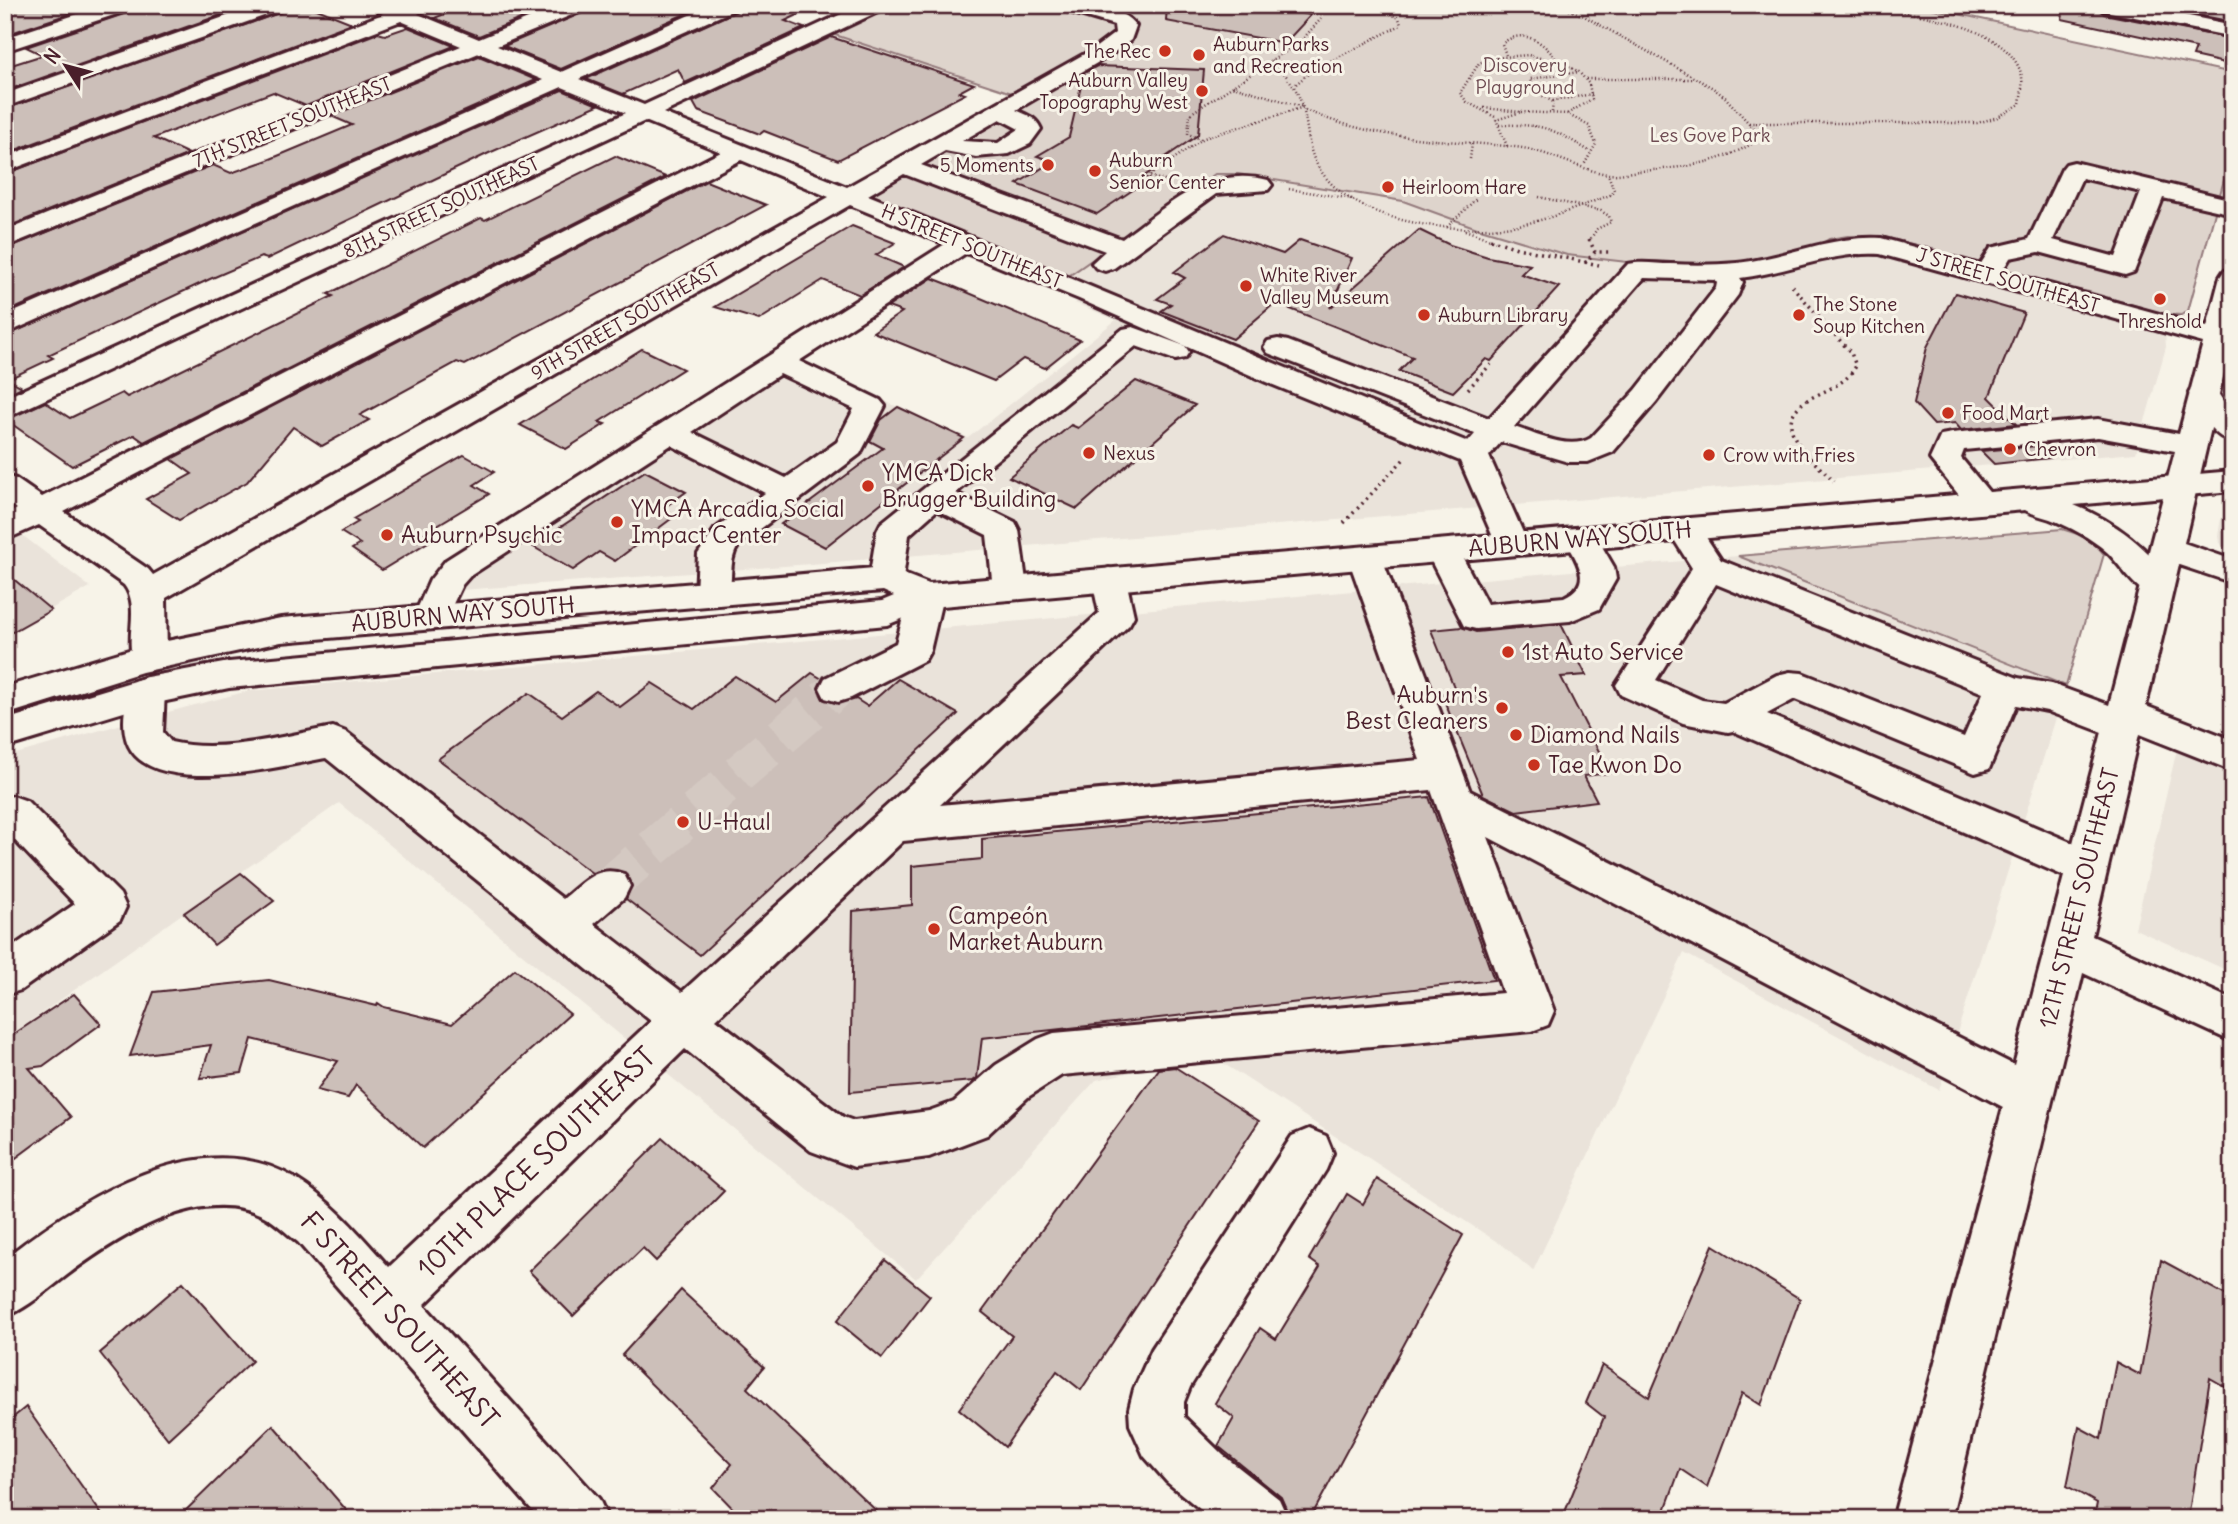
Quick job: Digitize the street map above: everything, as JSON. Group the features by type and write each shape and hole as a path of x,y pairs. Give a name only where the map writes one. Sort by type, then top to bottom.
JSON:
{"street":[{"path":"5,45 125,5"},
{"path":"5,101 276,5"},
{"name":"H STREET SOUTHEAST","path":"378,5 1072,287 1276,376 1474,455"},
{"path":"5,165 424,5"},
{"name":"7TH STREET SOUTHEAST","path":"5,240 579,5"},
{"path":"5,326 729,5"},
{"name":"8TH STREET SOUTHEAST","path":"5,409 877,5"},
{"name":"9TH STREET SOUTHEAST","path":"149,593 1102,52 1124,36 1126,26 1110,17 1067,5"},
{"path":"2105,5 2233,31"},
{"path":"940,142 968,150 990,151 1011,145 1027,134 1030,129 1028,124 998,110"},
{"path":"5,528 740,152"},
{"path":"900,165 1124,249"},
{"path":"2039,244 2074,169 2233,207"},
{"path":"1072,287 1202,193 1229,184 1260,185"},
{"path":"1988,274 2000,253 2039,244 2125,267 2155,188"},
{"path":"430,616 447,580 458,568 964,243"},
{"name":"J STREET SOUTHEAST","path":"1637,270 1722,272 1772,266 1793,272 1844,246 1870,244 1988,274 2222,348"},
{"path":"1512,544 1474,455 1637,270"},
{"path":"1278,347 1495,430 1568,453 1588,453 1597,450 1646,396 1729,289 1730,282 1722,272"},
{"name":"12TH STREET SOUTHEAST","path":"1922,1519 2068,945 2204,393 2222,348 2231,290"},
{"path":"886,579 893,531 1133,335 1209,366"},
{"path":"713,593 715,554 727,537 849,447 870,406 778,362"},
{"path":"2204,393 2217,417 2233,433"},
{"path":"1982,503 1945,459 1952,442 2098,428 2191,446"},
{"path":"669,432 788,492"},
{"name":"AUBURN WAY SOUTH","path":"5,701 148,674 265,671 887,613 926,596 1109,580 1355,541 1443,551 2233,481"},
{"path":"5,486 136,577 149,593 148,674 142,731 149,748 162,756 179,761 215,761 333,742 828,1135 854,1144 929,1134 970,1119 1012,1081 1054,1054 1532,1011 1450,787 1355,541"},
{"path":"934,495 1003,530 1010,588"},
{"path":"2025,500 2073,515 2105,531 2126,549 2157,586"},
{"path":"1684,530 1709,568 2013,691 2052,698 2124,719 2233,756"},
{"path":"1443,551 1476,617 1503,615 1570,608 1587,601 1599,579 1597,566 1581,539"},
{"path":"2165,549 2233,572"},
{"path":"1709,568 1634,685 1696,713 1713,717 1735,716 2087,867"},
{"name":"AUBURN WAY SOUTH","path":"5,734 148,674 197,644 281,630 886,579 926,596"},
{"name":"10TH PLACE SOUTHEAST","path":"387,1305 684,1020 1117,616 1109,580"},
{"path":"838,688 912,650 926,596"},
{"path":"1735,716 1790,685 1802,686 1975,758 1999,698 2013,691"},
{"path":"891,826 1450,787 2029,1096"},
{"path":"5,814 13,812 105,907 5,976"},
{"path":"562,925 609,886"},
{"path":"2068,945 2233,1022"},
{"path":"1259,1519 1168,1443 1158,1425 1157,1401 1171,1368 1309,1153"},
{"name":"F STREET SOUTHEAST","path":"5,1292 66,1243 114,1213 144,1199 189,1185 209,1182 248,1184 287,1199 317,1224 579,1519"}],"path":[{"path":"1305,14 1314,5"},
{"path":"1296,84 1312,70 1401,25 1399,18 1372,5"},
{"path":"1233,86 1305,108 1328,120 1374,133 1432,142 1507,146 1584,165 1608,174 1675,170 1735,154 1753,143 1755,130 1725,97 1584,16 1558,5"},
{"path":"1749,123 1957,125 1998,117 2020,104 2025,86 2020,67 2006,49 1988,36 1940,20 1853,5"},
{"path":"1202,139 1188,134 1190,114 1299,43 1321,19"},
{"path":"1506,55 1502,44 1506,40 1534,38 1548,44 1557,61"},
{"path":"1507,146 1496,120 1467,102 1460,93 1470,83 1473,67 1487,59 1506,55 1557,61 1579,72 1586,79 1592,94 1589,102 1567,114"},
{"path":"1271,61 1296,84 1305,108 1315,163 1324,175 1353,199"},
{"path":"1579,72 1530,79 1529,85 1533,91 1552,101 1592,94"},
{"path":"1586,79 1697,79"},
{"path":"1552,101 1552,112"},
{"path":"1478,107 1567,114 1589,126 1596,144 1584,165"},
{"path":"1202,193 1149,176 1202,139 1305,108"},
{"path":"1496,120 1521,111"},
{"path":"1499,125 1536,124 1561,133 1591,152"},
{"path":"1470,159 1472,144"},
{"path":"1309,192 1353,199 1389,215 1447,228 1461,228 1524,224 1610,195 1614,190 1608,174"},
{"path":"1539,197 1605,213 1612,219 1589,237 1589,243 1595,252"},
{"path":"1447,228 1477,198"},
{"path":"1461,228 1540,254 1637,270"},
{"path":"1793,272 1851,353 1856,366 1851,376 1839,386 1811,396 1797,405 1790,417 1791,435 1834,481"},
{"path":"1463,394 1491,364"},
{"path":"1355,541 1407,455"}],"shaded area":[{"path":"1216,174 1238,174 1403,201 1477,228 1566,255 1821,242 1848,236 1888,238 1936,250 1961,262 2025,281 2089,292 2164,314 2166,347 2136,453 811,564 461,590 472,571 794,361 968,438 1116,320 1075,303 1087,293 1060,282"},
{"path":"2233,512 2233,557 2227,555 2228,549 2219,543 2218,535 2221,519"},
{"path":"5,522 90,587 5,635"},
{"path":"1738,556 2066,686 1939,1090 1684,953 1533,1271 1505,1247 1209,1054 1096,1080 916,1279 339,803 5,1039 5,757 115,726 248,691"},
{"path":"2177,749 2233,771 2233,973 2135,929"}],"green space":[{"name":"Les Gove Park","path":"892,5 1916,5 2233,73 2233,147 2188,311 2181,315 2164,314 2089,292 2025,281 1961,262 1936,250 1888,238 1848,236 1829,239 1812,250 1747,264 1627,262 1567,255 1477,228 1403,201 1238,174 1215,174 1060,282 846,195 1021,96 832,34"},
{"path":"2062,529 2090,538 2104,554 2066,686 1738,556"}],"building":[{"path":"5,5 96,5 5,35"},
{"path":"136,5 249,5 5,91 5,67 43,55 26,47 133,11"},
{"path":"288,5 307,5 352,23 5,154 5,109 285,11"},
{"path":"469,5 554,5 479,36 434,18"},
{"path":"590,5 705,5 561,69 504,46 587,11"},
{"path":"740,5 819,5 785,21 804,28 685,83 678,69 623,94 586,79 737,11"},
{"path":"1167,5 1256,5 1311,15 1285,43 1166,21"},
{"path":"2064,5 2093,5 2104,14 2233,39 2233,65 2193,56 2196,48 2062,19"},
{"path":"2149,5 2233,5 2233,22"},
{"path":"408,27 454,46 306,106 273,92 154,138 189,154 5,228 5,174 378,33 385,35"},
{"path":"831,37 974,84 959,92 965,94 838,160 764,131 760,134 698,111 693,102"},
{"path":"479,56 536,80 5,313 5,249 213,165 231,173 268,160 352,125 331,116"},
{"path":"1097,66 1204,70 1198,135 1157,163 1162,164 1143,177 1149,179 1097,214 1017,184 1053,161 1037,156 1069,137 1084,73"},
{"path":"562,90 598,105 489,153 267,259 261,257 210,279 48,355 53,358 8,379 22,387 5,395 5,336"},
{"path":"615,156 666,177 144,442 134,435 72,466 6,420 45,402 70,418 122,393 127,397 333,296 328,294 481,218 485,220"},
{"path":"706,181 766,205 465,365 457,362 360,415 369,420 322,446 293,427 247,482 179,520 146,499 192,474 171,459"},
{"path":"852,226 895,243 876,255 904,267 860,295 823,280 759,320 715,307"},
{"path":"1419,230 1450,245 1488,257 1530,265 1521,274 1559,287 1491,361 1486,359 1453,392 1399,371 1413,357 1275,303 1233,339 1161,311 1171,304 1157,299 1185,278 1174,272 1224,234 1283,254 1300,240 1352,258 1330,308"},
{"path":"932,278 1080,340 1045,368 1023,359 994,381 873,332 902,312 888,307"},
{"path":"1955,293 2024,313 1989,397 2016,424 1961,430 1955,423 1934,425 1914,403 1927,347"},
{"path":"642,349 683,369 599,422 605,424 566,449 520,425"},
{"name":"Nexus","path":"1136,381 1195,405 1077,509 1009,477 1071,425 1078,428"},
{"name":"YMCA Dick Brugger Building","path":"898,407 964,438 825,547 781,524 883,448 870,441 881,420"},
{"path":"2037,446 2050,458 1994,464 1981,451"},
{"path":"464,455 494,472 474,485 489,494 424,533 433,539 382,570 352,549 360,544 341,532 358,522 353,519"},
{"name":"YMCA Arcadia Social Impact Center","path":"645,471 686,492 662,509 675,516 615,561 599,552 573,570 532,546"},
{"path":"5,572 51,610 5,636"},
{"path":"1561,624 1586,675 1561,677 1610,773 1584,776 1597,801 1516,811 1483,795 1441,693 1456,692 1431,630 1462,627 1476,632"},
{"name":"U-Haul","path":"812,673 822,679 818,689 823,699 837,705 856,699 867,706 898,679 958,714 700,955 626,899 632,885 625,871 606,869 592,873 438,759 529,693 562,716 596,691 620,707 652,683 694,709 735,676 776,702"},
{"path":"1429,797 1494,980 982,1038 977,1078 973,1081 850,1092 853,911 912,905 912,866 982,859 982,839"},
{"path":"241,873 274,901 214,945 184,913"},
{"path":"515,969 570,1014 423,1148 356,1085 348,1098 317,1090 338,1061 252,1039 242,1073 200,1078 211,1045 130,1056 154,992 269,980 377,1006 378,1003 384,1007 452,1024"},
{"path":"74,994 101,1024 43,1066 29,1068 71,1117 5,1166 5,1040"},
{"path":"1175,1067 1259,1121 1081,1390 1057,1371 1005,1447 959,1409 1012,1336 982,1312 1159,1069"},
{"path":"663,1138 724,1191 656,1261 643,1248 573,1316 529,1271"},
{"path":"1377,1179 1463,1235 1310,1519 1298,1519 1287,1511 1281,1497 1218,1446 1234,1418 1215,1403 1260,1328 1276,1339 1320,1267 1309,1259 1347,1194 1363,1204"},
{"path":"1713,1245 1800,1299 1761,1405 1742,1393 1707,1487 1680,1469 1662,1519 1562,1519 1604,1417 1586,1403 1602,1365 1649,1397"},
{"path":"885,1260 930,1296 882,1358 837,1321"},
{"path":"2161,1260 2233,1299 2233,1391 2210,1378 2188,1519 2094,1519 2097,1503 2067,1486 2079,1427 2101,1439 2116,1362 2140,1375"},
{"path":"183,1282 252,1361 168,1439 100,1353"},
{"path":"681,1290 764,1367 747,1388 885,1519 743,1519 713,1488 732,1464 622,1355"},
{"path":"26,1407 105,1519 5,1519 5,1424"},
{"path":"273,1425 354,1519 177,1519"}],"tunnel":[{"path":"609,886 838,688"}],"place":[{"name":"The Rec","path":"1165,51"},
{"name":"Auburn Parks and Recreation","path":"1199,55"},
{"name":"Auburn Valley Topography West","path":"1202,91"},
{"name":"5 Moments","path":"1048,165"},
{"name":"Auburn Senior Center","path":"1095,171"},
{"name":"Heirloom Hare","path":"1388,187"},
{"name":"White River Valley Museum","path":"1246,286"},
{"name":"Threshold","path":"2160,299"},
{"name":"Auburn Library","path":"1424,315"},
{"name":"The Stone Soup Kitchen","path":"1799,315"},
{"name":"Food Mart","path":"1948,413"},
{"name":"Chevron","path":"2010,449"},
{"name":"Nexus","path":"1089,453"},
{"name":"Crow with Fries","path":"1709,455"},
{"name":"YMCA Dick Brugger Building","path":"868,486"},
{"name":"YMCA Arcadia Social Impact Center","path":"617,522"},
{"name":"Auburn Psychic","path":"387,535"},
{"name":"1st Auto Service","path":"1508,652"},
{"name":"Auburn's Best Cleaners","path":"1502,708"},
{"name":"Diamond Nails","path":"1516,735"},
{"name":"Tae Kwon Do","path":"1534,765"},
{"name":"U-Haul","path":"683,822"},
{"name":"Campeón Market Auburn","path":"934,929"}],"park label":[{"name":"Discovery Playground","path":"1525,76"}]}
